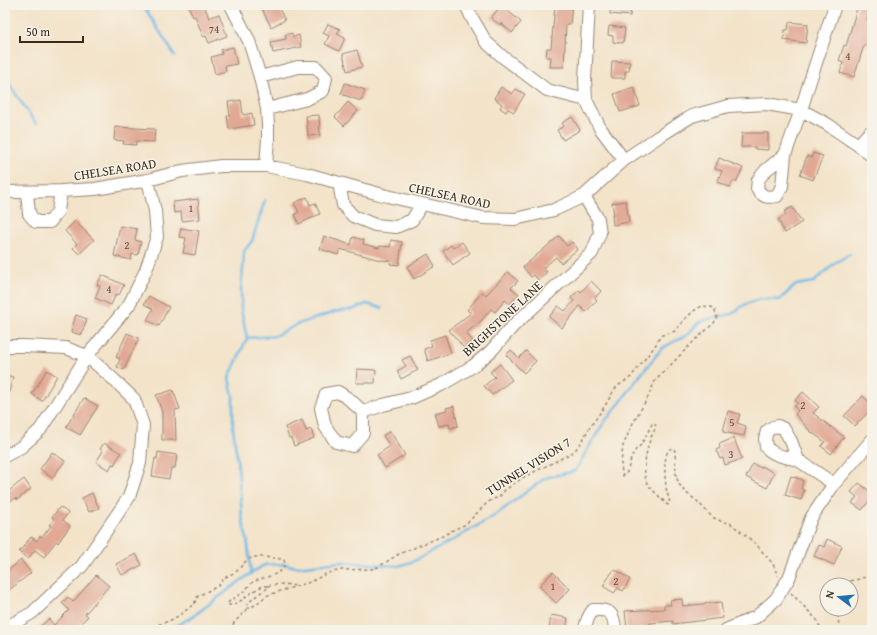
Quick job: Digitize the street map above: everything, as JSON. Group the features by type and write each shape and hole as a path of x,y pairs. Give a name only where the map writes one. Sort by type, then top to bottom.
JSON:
{"street":[{"path":"231,5 249,41 260,77 267,109 268,125 266,166"},
{"path":"466,5 486,42 503,57 547,90 586,100"},
{"path":"588,5 585,80 586,100 600,128 624,160"},
{"path":"785,154 835,5"},
{"path":"260,77 298,67 316,67 326,78 323,90 307,99 267,109"},
{"name":"CHELSEA ROAD","path":"5,192 95,189 148,180 182,171 221,166 266,166 307,174 422,204 483,218 515,219 554,210 584,196 624,160 692,116 728,106 767,104 801,110 827,124 872,156"},
{"path":"858,145 869,133 872,133"},
{"path":"5,456 22,447 40,430 87,356 129,305 146,270 157,237 155,211 148,180"},
{"path":"339,183 343,205 353,216 375,225 396,227 412,220 422,204"},
{"path":"27,192 29,214 36,222 50,222 58,211 61,191"},
{"name":"BRIGHSTONE LANE","path":"364,412 383,405 411,398 442,384 473,366 491,351 514,325 592,253 600,233 598,220 584,196"},
{"path":"5,346 66,348 87,356 134,399 143,425 140,463 129,496 82,566 32,614 5,628"},
{"path":"338,392 364,412 363,433 352,446 336,442 325,426 321,408 326,394 338,392"},
{"path":"726,630 756,617 776,599 789,578 812,518 834,484 872,440"},
{"path":"798,460 834,484"},
{"path":"585,630 590,614 593,610 600,609 606,610 612,615 614,630"}],"path":[{"name":"TUNNEL VISION 7","path":"247,608 252,607 268,596 294,586 310,582 328,573 342,570 372,569 378,567 399,554 445,535 464,525 488,502 500,496 504,490 522,478 570,454 576,449 614,390 630,378 662,335 675,331 686,318 702,306 714,308 717,317 716,320 655,381 648,397 632,425 623,446 621,464 622,474 623,476 626,474 631,457 641,445 652,424 655,423 656,426 649,441 647,451 645,478 647,484 666,504 669,505 670,499 667,492 665,462 668,451 674,448 676,476 679,484 685,492 697,501 712,517 730,524 755,543 773,564 781,580"},
{"path":"148,630 180,615 194,604 198,596 218,586 228,576 237,571 246,561 253,557 265,556 282,559 284,560 285,564 284,568 268,577 253,582 237,597 229,601 227,604 228,606 233,605 265,586 289,584 294,586"},
{"path":"859,579 872,573"},
{"path":"230,630 247,608 246,605 268,586"},
{"path":"787,589 817,620 820,630"},
{"path":"872,598 870,604 872,606"},
{"path":"838,617 839,630"}],"building":[{"path":"188,5 204,5 209,18 219,14 227,36 209,43 206,36 203,37 195,16 193,17"},
{"path":"260,5 277,5 285,20 271,27"},
{"path":"501,5 521,22 512,33 501,23 500,25 491,18"},
{"path":"555,5 572,5 570,24 566,24 564,67 550,67 551,57 546,57 547,48 551,48"},
{"path":"631,5 630,16 610,14 611,6"},
{"path":"858,5 871,5 867,20 872,21 872,28 867,45 864,45 854,77 840,73 843,63 839,61 844,45 846,46"},
{"path":"789,22 808,24 806,43 784,40 785,30 788,30"},
{"path":"328,24 340,29 337,34 345,38 339,51 325,44 329,36 323,33"},
{"path":"609,26 625,28 623,43 613,42 613,36 608,35"},
{"path":"292,33 293,37 299,35 301,47 273,53 271,42 286,39 285,35"},
{"path":"233,47 237,64 225,66 226,71 215,74 211,57 222,54 221,50"},
{"path":"357,50 362,67 347,71 343,54"},
{"path":"612,61 630,62 629,71 625,71 625,78 611,78"},
{"path":"345,83 365,90 361,101 341,94"},
{"path":"501,87 512,94 516,89 525,94 514,112 508,109 506,112 500,108 502,104 494,98"},
{"path":"634,87 640,106 620,112 614,94"},
{"path":"241,100 243,115 252,113 254,125 229,129 227,116 230,115 228,102"},
{"path":"348,102 358,111 344,126 335,117"},
{"path":"319,115 320,135 308,136 306,116"},
{"path":"572,117 580,130 563,140 557,130 564,126 562,123"},
{"path":"115,127 155,129 154,142 136,141 136,145 123,144 124,141 114,140"},
{"path":"742,133 768,133 768,150 755,149 755,147 741,147"},
{"path":"813,153 823,156 813,180 800,175 807,156 811,158"},
{"path":"719,158 743,168 736,182 733,181 730,187 717,182 722,171 715,169"},
{"path":"307,197 310,205 315,203 320,214 299,224 295,214 299,212 294,203"},
{"path":"198,199 200,219 182,221 181,212 174,213 173,202"},
{"path":"626,201 629,222 613,225 612,214 614,214 612,203"},
{"path":"792,207 802,222 785,233 778,220 786,215 784,212"},
{"path":"75,221 94,240 79,254 73,248 77,244 65,231"},
{"path":"120,226 137,229 135,240 141,242 138,255 132,254 131,260 114,256"},
{"path":"181,228 199,231 195,255 183,253 186,238 179,237"},
{"path":"324,236 351,245 353,237 364,240 363,244 379,248 380,246 390,247 391,240 402,242 399,265 390,264 391,261 380,260 340,249 338,255 320,249"},
{"path":"559,236 567,246 572,242 578,249 561,263 556,257 543,268 547,272 538,280 534,275 531,277 523,267"},
{"path":"462,242 470,253 453,265 443,251 451,245 453,248"},
{"path":"428,254 435,266 414,279 407,267"},
{"path":"508,272 518,281 511,288 519,294 510,304 505,300 495,312 491,309 481,321 466,333 473,341 464,348 449,330 471,313 467,310 482,292 486,295"},
{"path":"102,275 124,285 119,295 116,294 111,305 95,298 100,286 97,285"},
{"path":"591,281 601,291 595,298 597,300 586,312 580,306 562,328 549,317 558,306 565,311 574,301 571,298 579,290 581,292"},
{"path":"149,296 169,307 159,326 147,320 153,309 144,304"},
{"path":"76,315 87,319 81,335 71,332"},
{"path":"127,333 139,338 124,370 117,367 120,359 116,357"},
{"path":"445,335 451,353 428,361 424,349 432,346 430,340"},
{"path":"511,350 519,358 526,351 536,361 524,373 506,355"},
{"path":"410,356 418,370 401,379 397,371 406,366 402,360"},
{"path":"500,364 512,380 492,395 484,386 495,377 490,372"},
{"path":"357,369 376,370 375,383 356,383"},
{"path":"47,370 57,376 42,401 32,394"},
{"path":"5,375 13,377 7,400 5,400"},
{"path":"173,390 180,409 175,410 176,440 162,440 162,412 156,395"},
{"path":"803,392 819,407 813,413 844,437 831,454 821,446 825,442 810,431 795,414 798,411 794,406 798,403 795,400"},
{"path":"863,396 872,405 872,408 855,426 844,416"},
{"path":"84,398 98,406 80,435 66,427"},
{"path":"454,406 458,426 450,428 449,424 439,426 435,413 447,410 446,408"},
{"path":"728,411 740,414 737,423 746,426 744,436 723,432"},
{"path":"302,420 306,431 311,429 314,438 294,446 285,427"},
{"path":"390,431 405,455 385,468 377,455 390,446 383,436"},
{"path":"734,438 742,459 725,465 723,458 720,459 716,450 720,448 719,444"},
{"path":"104,443 121,453 114,465 112,464 109,470 96,462 103,451 100,449"},
{"path":"52,452 65,461 52,478 40,469"},
{"path":"158,452 177,455 175,468 171,468 169,479 152,476 155,458 157,459"},
{"path":"753,464 761,468 762,466 774,473 767,488 746,477"},
{"path":"791,476 803,480 801,489 804,490 801,500 785,495"},
{"path":"24,479 31,489 17,500 16,498 5,504 5,494"},
{"path":"859,483 872,493 872,497 862,510 852,503 857,497 851,492"},
{"path":"92,493 99,508 89,512 82,498"},
{"path":"60,507 68,513 63,520 70,526 58,543 56,541 44,557 35,550 28,559 19,552 31,537 37,541 40,536 42,537 51,526 49,525 54,519 52,517"},
{"path":"827,539 842,546 834,565 814,556 819,545 824,547"},
{"path":"136,554 142,565 122,575 116,564"},
{"path":"21,560 31,573 5,593 5,573"},
{"path":"614,569 630,579 623,591 618,588 614,593 603,586"},
{"path":"553,572 570,589 556,603 539,586"},
{"path":"96,575 109,586 85,614 88,616 75,630 36,630 49,619 54,625 69,610 62,603 68,597 73,602"},
{"path":"682,599 683,606 721,602 723,618 673,624 673,621 650,623 651,628 627,630 625,611 664,609 664,605 671,605 670,600"},
{"path":"551,615 568,618 566,630 549,630"}],"waterway":[{"path":"143,5 175,56"},
{"path":"5,78 36,124"},
{"path":"251,574 248,545 242,516 233,428 233,396 229,378 247,338 241,309 244,251 252,241 265,200"},
{"path":"168,630 192,617 264,565 285,564 296,567 340,562 399,566 414,561 455,539 494,516 545,478 575,471 605,421 662,348 687,335 699,322 732,314 744,305 759,299 779,300 796,285 814,282 835,263 850,254"},
{"path":"247,338 275,336 298,324 335,312 354,309 366,304 382,308"}]}
